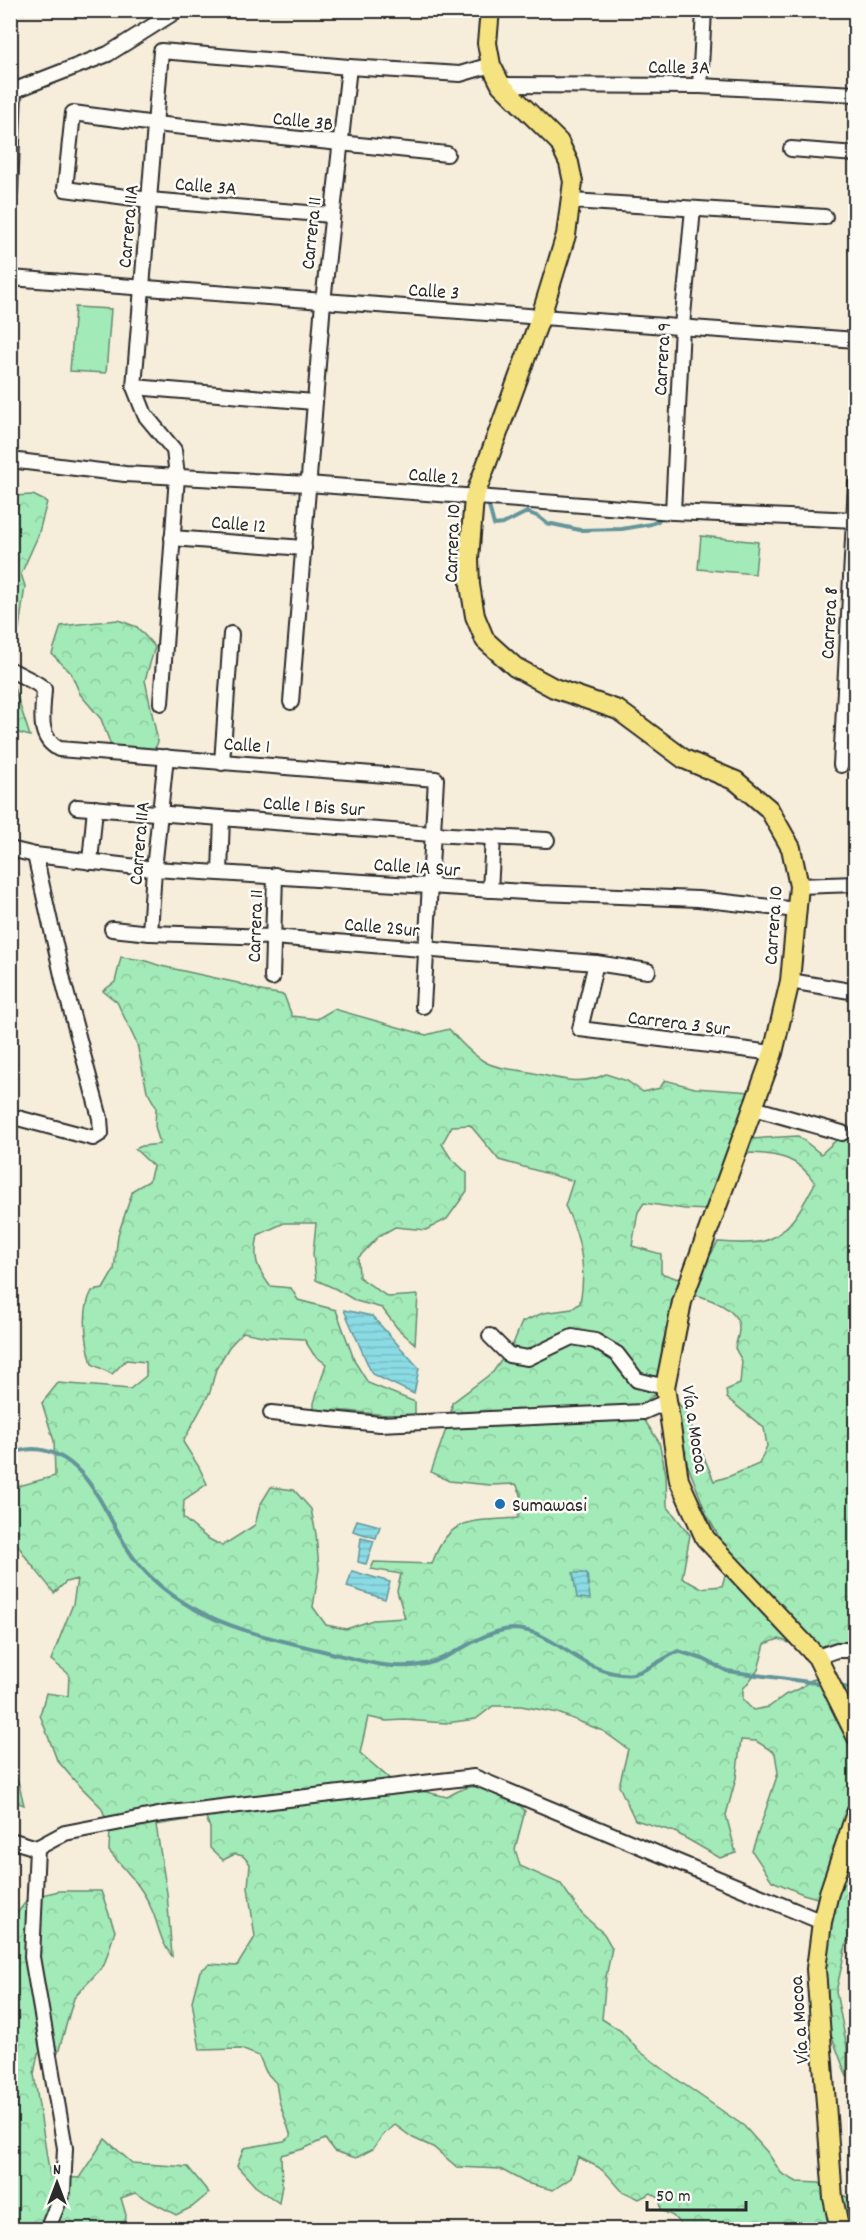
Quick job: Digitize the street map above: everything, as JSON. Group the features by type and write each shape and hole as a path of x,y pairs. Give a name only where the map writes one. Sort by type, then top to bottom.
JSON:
{"main road":[{"name":"Carrera 10","path":"490,10 487,43 491,65 501,85 559,142 569,163 573,182 566,235 541,316 474,498 469,559 475,616 485,640 515,668 554,688 618,710 684,759 736,782 769,809 791,848 799,886 790,981 773,1053"},
{"name":"Vía a Mocoa","path":"773,1053 682,1302 665,1395 679,1480 705,1538 817,1657 855,1736"},
{"name":"Vía a Mocoa","path":"840,2229 833,2198 816,1969 822,1922 829,1893 855,1813"}],"street":[{"path":"10,192 12,92 108,54 178,10"},
{"path":"700,86 704,10"},
{"name":"Carrera 11A","path":"177,476 174,450 145,416 134,387 161,51 349,68"},
{"path":"349,68 460,74 491,65"},
{"name":"Carrera 11","path":"291,702 323,302 349,68"},
{"name":"Calle 3A","path":"501,85 700,86 855,94"},
{"name":"Calle 3B","path":"149,200 65,189 73,113 154,124 447,154"},
{"path":"791,149 855,154"},
{"name":"Calle 3A","path":"149,200 332,215"},
{"path":"572,201 825,217"},
{"name":"Carrera 9","path":"673,512 682,326 693,209"},
{"name":"Calle 3","path":"10,278 855,340"},
{"path":"134,387 314,402"},
{"name":"Calle 2","path":"10,460 125,474 308,484 673,512 854,520"},
{"path":"161,703 177,476"},
{"name":"Carrera 8","path":"841,765 855,483"},
{"name":"Calle 12","path":"172,538 304,548"},
{"path":"222,763 231,634"},
{"name":"Calle 1","path":"13,671 38,683 44,689 42,712 44,736 56,747 222,763 435,779 432,834"},
{"name":"Carrera 11A","path":"150,933 159,813 166,757"},
{"name":"Calle 1 Bis Sur","path":"78,807 432,834 547,840"},
{"path":"90,862 95,808"},
{"path":"219,872 222,818"},
{"path":"423,1006 432,834"},
{"path":"490,890 494,838"},
{"name":"Calle 1A Sur","path":"10,849 35,855 154,869 616,897 698,899 797,910"},
{"path":"10,1116 93,1138 101,1133 35,855"},
{"name":"Carrera 11","path":"272,978 275,875"},
{"path":"799,886 855,885"},
{"name":"Calle 2Sur","path":"112,929 150,933 273,937 596,963 648,971"},
{"name":"Carrera 3 Sur","path":"596,963 580,1029 773,1053"},
{"path":"790,981 855,992"},
{"path":"753,1108 842,1133"},
{"path":"271,1413 380,1424 642,1412 665,1395 637,1380 616,1354 595,1341 572,1337 528,1358 509,1355 490,1336"},
{"path":"817,1657 837,1650 855,1650"},
{"path":"10,1840 37,1848 65,1833 163,1814 474,1778 822,1922"},
{"path":"37,1848 32,1957 65,2148 63,2191 47,2229"}],"green space":[{"path":"75,307 111,309 106,373 70,371"},
{"path":"11,492 12,496 33,495 47,502 38,536 21,574 25,586 19,629 11,641"},
{"path":"701,536 758,542 755,574 698,569"},
{"path":"118,620 137,627 155,647 145,680 158,742 153,753 112,748 101,719 80,694 71,673 52,654 61,626"},
{"path":"10,683 13,684 30,736 11,731"},
{"path":"121,957 143,960 284,995 292,1016 317,1019 334,1009 426,1035 449,1029 476,1056 501,1068 575,1081 606,1074 627,1081 643,1092 660,1088 665,1080 695,1088 751,1092 748,1112 732,1140 798,1136 821,1154 855,1123 855,1645 817,1648 799,1646 779,1639 765,1644 758,1670 743,1689 743,1700 753,1710 769,1707 785,1695 815,1679 844,1687 855,1686 855,1939 847,1941 836,1992 847,2047 847,2077 828,2026 825,1946 835,1903 803,1894 772,1881 752,1851 778,1773 775,1753 756,1741 741,1740 736,1778 726,1815 736,1853 720,1858 675,1832 635,1820 619,1786 628,1749 603,1731 558,1713 521,1706 493,1706 476,1719 446,1723 386,1721 368,1717 360,1753 397,1785 447,1797 466,1788 493,1789 519,1805 525,1811 515,1849 520,1866 561,1884 582,1914 604,1934 612,1948 606,1977 602,2019 621,2031 638,2050 675,2078 744,2126 768,2153 781,2173 797,2182 819,2183 855,2201 855,2229 685,2229 673,2216 661,2210 660,2199 651,2193 639,2199 622,2191 598,2167 578,2157 571,2178 553,2190 526,2183 500,2169 457,2167 433,2147 413,2138 395,2125 384,2134 373,2149 356,2158 334,2151 325,2139 303,2149 281,2155 282,2185 279,2203 255,2186 237,2166 244,2148 284,2141 291,2136 279,2101 276,2083 266,2072 259,2056 241,2049 200,2050 192,2001 200,1971 210,1964 237,1966 255,1937 248,1887 250,1864 243,1856 235,1854 223,1860 210,1848 210,1828 206,1817 156,1825 167,1893 172,1956 165,1945 143,1892 109,1851 110,1828 101,1807 57,1760 40,1715 46,1693 68,1696 69,1674 51,1660 73,1604 77,1579 66,1582 54,1593 14,1538 9,1519 15,1487 55,1476 54,1441 42,1403 58,1383 130,1389 146,1376 146,1362 126,1360 112,1374 92,1364 85,1327 86,1308 92,1291 103,1289 114,1270 118,1235 133,1190 149,1181 153,1166 135,1149 160,1144 155,1126 156,1107 147,1091 137,1044 117,1002 103,991 115,982","holes":["470,1125 499,1160 573,1181 565,1206 579,1241 583,1265 580,1303 572,1309 543,1313 522,1322 513,1344 493,1372 452,1403 451,1415 431,1472 449,1481 490,1485 516,1484 521,1494 518,1518 476,1521 455,1529 446,1536 432,1564 374,1562 371,1569 401,1574 397,1591 405,1618 373,1620 346,1629 326,1625 313,1607 319,1569 311,1509 294,1490 271,1487 260,1505 255,1525 222,1546 207,1538 183,1518 184,1500 207,1484 183,1442 210,1392 216,1369 229,1347 243,1332 267,1337 304,1339 314,1355 326,1364 314,1403 314,1411 347,1411 415,1418 415,1402 368,1383 355,1362 336,1310 298,1300 291,1288 270,1286 257,1262 258,1235 284,1223 316,1223 313,1254 316,1280 356,1301 382,1308 398,1329 415,1344 418,1295 388,1297 359,1277 358,1258 379,1236 395,1227 426,1230 447,1219 467,1191 467,1173 450,1157 442,1144 452,1126","751,1153 788,1159 802,1168 815,1183 797,1215 778,1235 758,1242 718,1242 708,1259 702,1278 681,1280 661,1273 661,1254 632,1246 638,1212 644,1203 709,1210 728,1159","679,1290 716,1302 733,1313 739,1331 735,1348 742,1361 740,1384 726,1390 727,1398 764,1428 767,1446 759,1464 714,1481 685,1412 675,1399 681,1447 706,1513 730,1558 722,1586 700,1588 682,1578 690,1535 667,1506 666,1474 659,1442 645,1421 640,1405 655,1395 667,1370 662,1346"]},
{"path":"10,1772 18,1781 24,1805 11,1800"},
{"path":"59,1891 101,1891 115,1931 104,1965 74,1998 58,2053 38,2053 34,2074 50,2176 79,2178 105,2139 132,2163 188,2167 209,2193 192,2207 176,2215 135,2193 121,2198 126,2215 125,2229 11,2230 11,1916 18,1912 29,1898"}],"water":[{"path":"344,1310 372,1316 419,1368 414,1394 372,1374"},
{"path":"357,1520 380,1526 376,1538 353,1531"},
{"path":"361,1538 374,1541 366,1564 358,1562"},
{"path":"352,1571 390,1582 385,1599 347,1587"},
{"path":"573,1573 587,1573 590,1599 577,1598"}],"waterway":[{"path":"489,506 494,525 503,524 527,512 539,517 549,525 580,530 622,529 651,524 661,517"},
{"path":"10,1453 33,1449 52,1453 68,1462 82,1474 94,1490 123,1542 145,1572 183,1602 206,1615 270,1638 372,1663 412,1666 437,1661 490,1634 513,1629 541,1635 591,1665 620,1674 639,1672 678,1651 703,1659 727,1671 824,1684"},
{"path":"837,1686 856,1689"}],"place":[{"name":"Sumawasi","path":"500,1504"}]}
